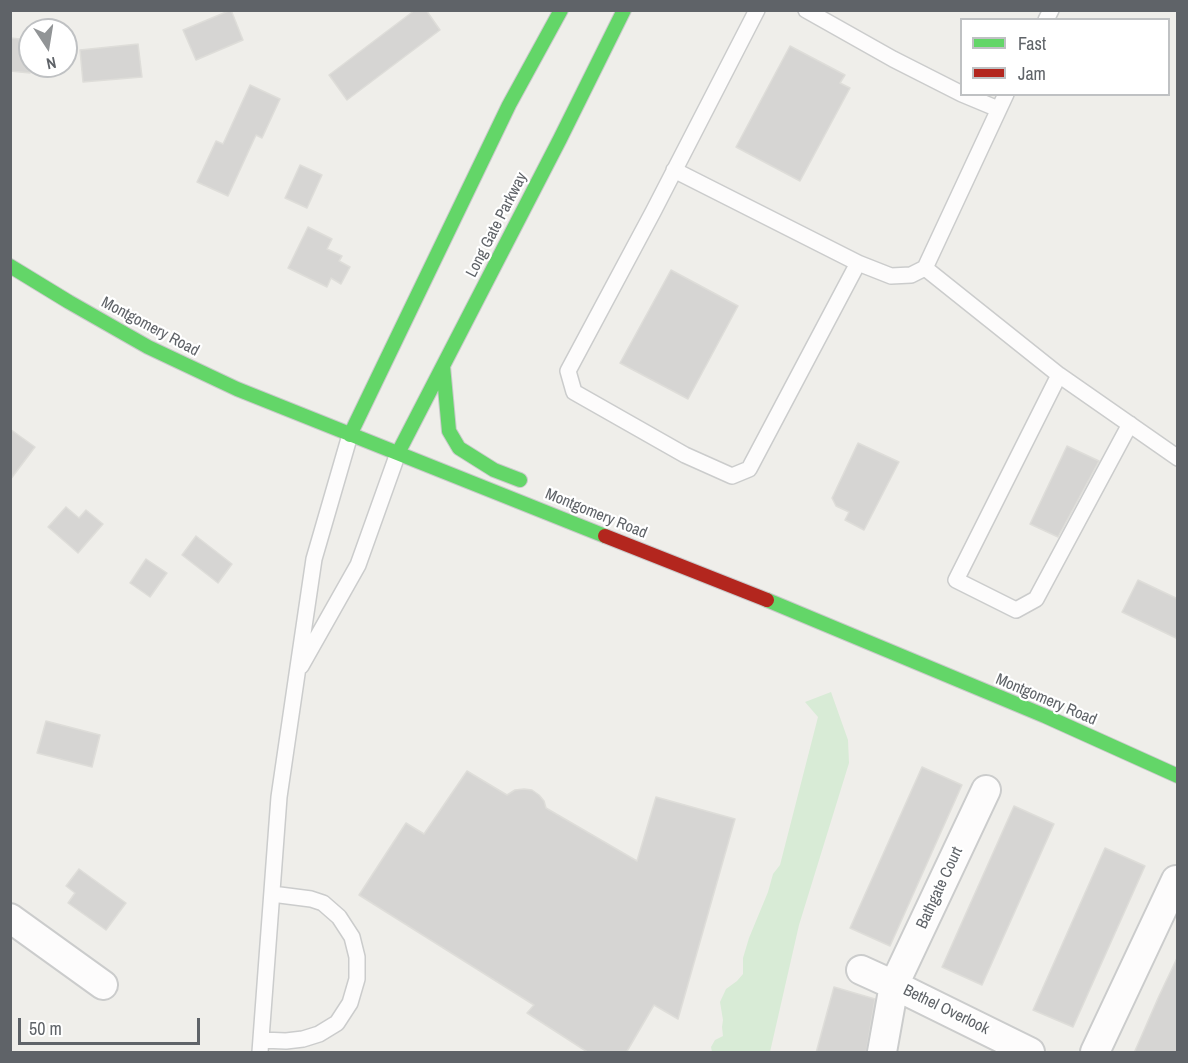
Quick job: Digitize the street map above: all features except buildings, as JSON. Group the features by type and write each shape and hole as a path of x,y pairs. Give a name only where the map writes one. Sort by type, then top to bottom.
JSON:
{"main road":[{"path":"350,435 509,105 561,10"},
{"name":"Long Gate Parkway","path":"398,453 624,10"},
{"name":"Montgomery Road","path":"10,266 148,347 237,389 735,587 1045,716 1178,776"},
{"path":"443,366 449,431 459,448 494,470 537,487"},
{"path":"731,570 735,587"}],"street":[{"name":"Bathgate Court","path":"882,1053 894,985 986,790"},
{"path":"1095,1053 1176,880"},
{"path":"10,918 104,985"},
{"name":"Bethel Overlook","path":"861,970 1030,1053"}],"lane":[{"path":"757,10 568,371 574,392 686,455 732,476 749,469 858,263"},
{"path":"806,10 960,93"},
{"path":"966,96 998,110"},
{"path":"674,170 858,263 891,276 910,275 925,268 1005,96"},
{"path":"925,268 1059,375 1178,458"},
{"path":"1059,375 956,580 1016,610 1036,599 1130,424"},
{"path":"272,894 317,901 339,916 352,937 357,957 357,979 350,1002 337,1023 319,1034 303,1039 260,1046 279,796 314,559 350,435"},
{"path":"297,674 358,565 398,453"}],"green space":[{"path":"831,692 848,740 849,763 799,925 770,1052 712,1052 711,1047 715,1040 723,1036 720,1002 726,989 743,974 743,958 749,938 773,874 780,865 818,717 805,702"}],"traffic: fast":[{"path":"350,435 509,105 561,10"},
{"path":"398,453 624,10"},
{"path":"10,266 148,347 237,389 605,536"},
{"path":"443,366 449,431 459,448 494,470 520,480"},
{"path":"767,600 1045,716 1178,776"}],"traffic: jam":[{"path":"605,536 767,600"}]}
